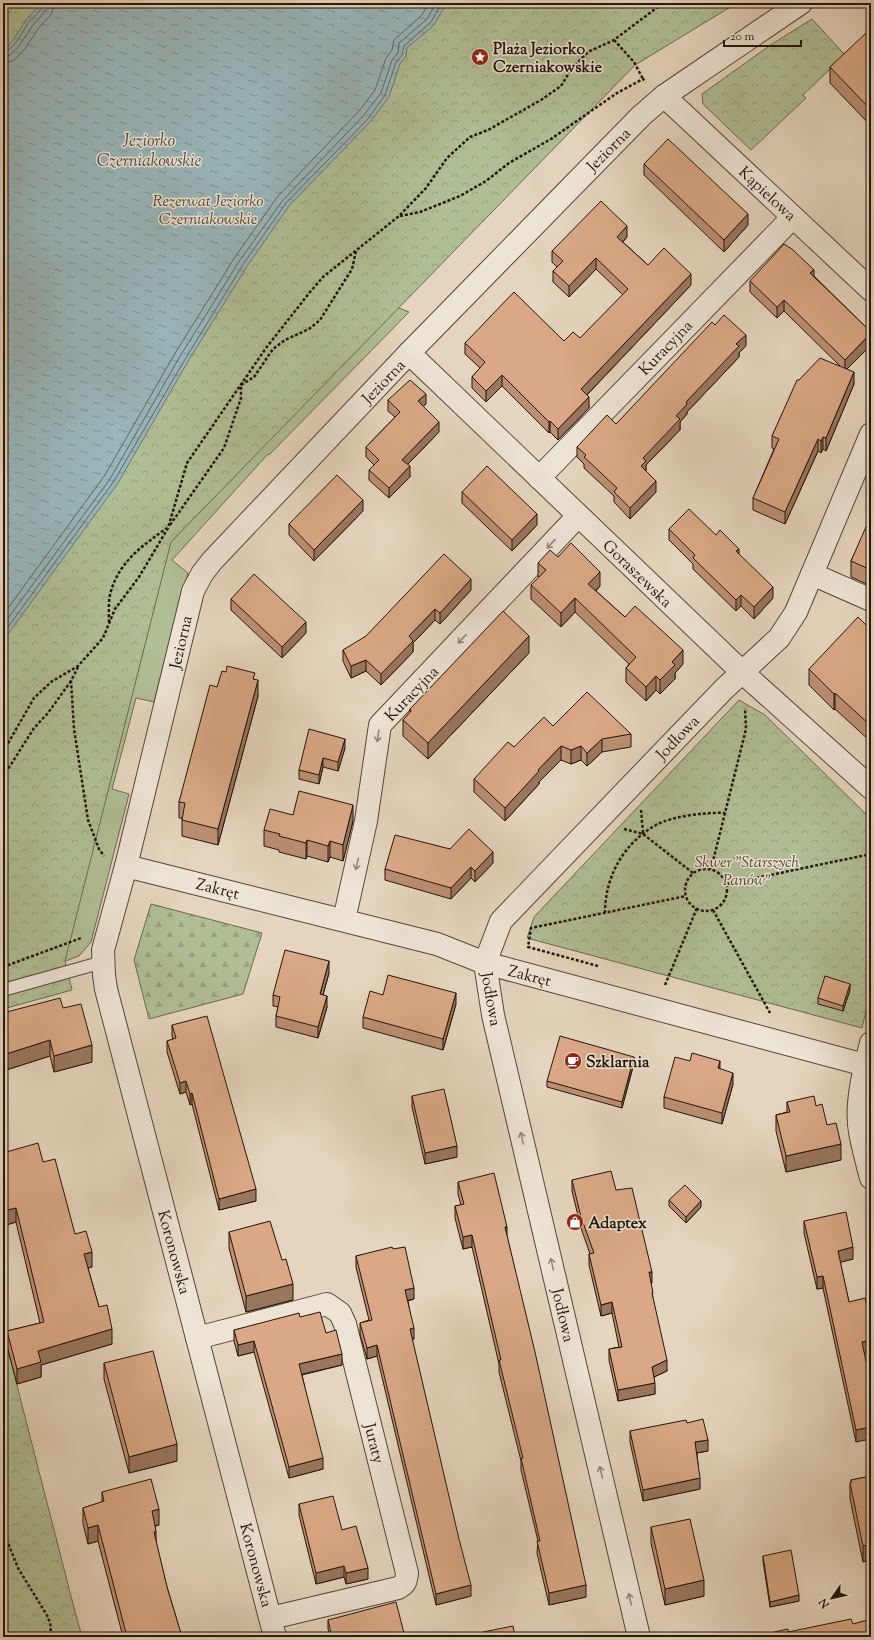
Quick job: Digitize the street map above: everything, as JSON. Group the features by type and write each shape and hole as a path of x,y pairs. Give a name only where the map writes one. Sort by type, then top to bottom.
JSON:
{"street":[{"name":"Jeziorna","path":"126,866 191,598 202,574 212,561 409,353 641,116 664,96 801,3"},
{"name":"Kąpielowa","path":"664,96 871,290"},
{"name":"Kuracyjna","path":"538,478 793,217"},
{"name":"Goraszewska","path":"409,353 742,672 871,788"},
{"name":"Jodłowa","path":"639,1637 493,1015 485,963 501,921 724,688 779,638 796,612 812,574 864,470 871,434"},
{"name":"Kuracyjna","path":"344,920 366,821 380,725 578,516"},
{"path":"812,574 871,600"},
{"name":"Zakręt","path":"126,866 437,944 485,963 865,1065"},
{"name":"Koronowska","path":"126,866 106,932 103,950 102,962 108,996 273,1628"},
{"path":"871,1043 865,1065 860,1097 860,1131 871,1178"},
{"name":"Juraty","path":"197,1338 327,1304 340,1313 345,1324 407,1573 406,1581 404,1585 398,1588 273,1628"}],"lane":[{"path":"3,990 102,962"}],"path":[{"path":"109,625 110,592 125,562 145,544 168,528 187,463 266,348 310,292 323,278 399,216 426,188 447,158 470,138 488,130 541,100 561,86 572,68 588,52 614,40 663,3"},
{"path":"614,40 634,62 643,79 664,96"},
{"path":"399,216 420,212 460,196 480,185 509,163 550,140 617,93 643,79"},
{"path":"241,385 254,377 273,349 284,340 309,329 320,320 352,269 356,251"},
{"path":"3,777 34,728 48,713 71,681 78,666 103,638 115,609 139,577 168,528 224,448 241,398 241,385"},
{"path":"3,752 34,698 51,682 78,666"},
{"path":"711,869 746,729 742,672"},
{"path":"71,681 74,729 88,820 99,849 108,861 126,866"},
{"path":"605,913 605,902 609,882 615,866 628,847 643,834 657,824 686,816 710,812 725,813"},
{"path":"596,822 643,834 693,873"},
{"path":"727,884 871,854"},
{"path":"702,869 711,869 721,874 727,884 728,892 725,900 720,906 713,910 705,911 690,903 686,896 686,884 693,873 702,869"},
{"path":"604,968 528,947 532,928 686,896"},
{"path":"656,1009 697,908"},
{"path":"713,910 770,1013"},
{"path":"3,967 84,937 106,932"},
{"path":"665,984 672,987"},
{"path":"763,1011 777,1016"},
{"path":"3,1530 18,1568 48,1617 51,1628 50,1637"}],"green space":[{"name":"Rezerwat Jeziorko Czerniakowskie","path":"15,3 737,3 635,65 171,542 65,961 72,990 3,1009 3,21"},
{"path":"812,19 845,55 803,95 806,98 751,150 703,104 702,94 772,44"},
{"path":"357,291 409,312 270,454 267,455 172,560 188,573 154,702 136,698 112,789 129,794 91,942 79,956 63,962 3,733"},
{"name":"Skwer \"Starszych Panów\"","path":"739,700 765,715 871,819 871,990 862,1028 527,938 534,917"},
{"path":"151,904 262,933 243,994 149,1019 134,960"},
{"path":"3,1331 74,1608 82,1637 3,1637"}],"water":[{"name":"Jeziorko Czerniakowskie","path":"41,3 447,3 434,25 407,48 406,57 400,64 389,97 371,121 289,206 248,265 187,363 118,483 3,641 3,50 13,40 26,20"}],"building":[{"path":"866,33 871,38 871,110 830,67"},
{"path":"668,139 748,214 724,240 644,164"},
{"path":"601,201 627,226 617,237 648,265 664,248 691,274 581,389 589,397 558,429 550,421 549,422 502,375 486,391 472,377 485,362 465,343 514,292 564,341 573,332 580,338 628,289 596,258 569,286 553,271 563,261 552,251"},
{"path":"784,244 792,249 814,270 810,273 871,332 845,360 784,300 777,307 750,281"},
{"path":"724,315 746,335 736,344 739,346 686,402 687,404 676,416 680,419 643,458 646,461 641,466 656,481 630,508 614,492 617,488 584,457 586,455 577,447 607,415 616,424 712,322 715,325"},
{"path":"820,358 854,372 826,438 823,437 821,441 818,439 785,512 753,498 779,439 772,436 797,380 799,380"},
{"path":"410,380 426,394 418,401 439,422 402,460 410,466 389,488 369,470 379,460 366,447 400,412 388,400"},
{"path":"487,466 537,514 512,540 462,492"},
{"path":"337,475 363,500 314,550 289,524"},
{"path":"689,509 716,535 720,530 739,549 736,551 773,587 754,607 741,595 736,600 693,558 695,555 669,529"},
{"path":"869,520 871,521 871,570 851,561"},
{"path":"571,543 600,572 588,584 625,617 635,606 683,650 672,662 675,665 660,680 656,676 646,687 626,668 636,657 575,598 561,613 531,585 546,570 538,563 550,550 558,557"},
{"path":"444,554 471,579 440,613 435,609 409,636 413,641 381,674 366,660 351,666 343,650 366,636"},
{"path":"254,574 306,622 282,647 231,599"},
{"path":"503,611 529,636 428,743 403,720 411,711 410,709"},
{"path":"858,617 871,630 870,725 835,693 834,694 809,669"},
{"path":"227,666 255,673 253,679 258,680 218,829 182,820 185,803 179,802 210,685 217,687 222,671 226,672"},
{"path":"587,692 631,734 602,739 587,753 581,746 571,750 561,746 505,808 474,779 508,742 514,747 544,717 553,726"},
{"path":"309,729 345,739 338,762 323,758 319,775 299,770"},
{"path":"299,791 353,805 343,845 330,841 328,846 307,840 306,843 279,836 280,834 264,830 270,809 293,815"},
{"path":"469,829 493,852 475,871 471,867 451,888 385,869 395,835 450,849"},
{"path":"285,950 329,961 320,994 327,996 318,1027 276,1016 280,997 273,995"},
{"path":"388,975 456,993 443,1039 363,1017 370,991 383,995"},
{"path":"825,976 850,984 843,1006 818,998"},
{"path":"60,998 63,1008 81,1004 92,1045 54,1056 50,1040 3,1055 3,1013"},
{"path":"207,1016 256,1189 219,1199 192,1093 190,1094 186,1081 180,1083 167,1041 176,1038 172,1025"},
{"path":"560,1036 634,1057 622,1102 547,1081"},
{"path":"692,1053 720,1061 718,1068 733,1073 722,1113 664,1097 675,1057 690,1061"},
{"path":"444,1089 457,1146 425,1153 412,1096"},
{"path":"814,1096 816,1106 822,1104 827,1125 836,1123 841,1144 786,1156 776,1115 790,1112 787,1102"},
{"path":"38,1143 43,1162 55,1159 75,1234 86,1231 92,1252 84,1254 99,1307 107,1305 112,1329 38,1351 41,1362 17,1369 7,1331 44,1322 16,1208 3,1211 3,1153"},
{"path":"611,1171 616,1190 632,1188 652,1272 649,1272 652,1293 667,1360 652,1367 655,1383 618,1390 609,1349 622,1347 612,1302 601,1305 589,1254 594,1253 581,1217 572,1180"},
{"path":"494,1173 586,1585 549,1593 537,1541 540,1541 521,1458 523,1458 499,1360 501,1360 472,1235 463,1237 455,1206 464,1204 458,1182"},
{"path":"685,1185 701,1201 686,1217 669,1200"},
{"path":"846,1212 853,1247 838,1251 849,1302 865,1298 871,1327 871,1340 862,1342 871,1381 871,1427 856,1430 823,1276 817,1277 804,1221"},
{"path":"270,1221 282,1260 286,1259 293,1284 246,1296 229,1232"},
{"path":"392,1247 393,1249 405,1247 414,1288 405,1290 414,1328 410,1329 471,1585 436,1594 377,1345 367,1348 360,1323 372,1320 356,1256"},
{"path":"320,1312 326,1333 336,1330 342,1354 299,1364 323,1458 289,1467 254,1341 238,1345 234,1330 299,1313 300,1317"},
{"path":"153,1351 177,1444 129,1457 104,1363"},
{"path":"703,1419 708,1440 695,1442 700,1478 643,1490 630,1431 686,1420 687,1423"},
{"path":"871,1476 871,1547 867,1547 866,1545 863,1546 850,1483 852,1482 851,1480"},
{"path":"151,1479 159,1509 152,1511 156,1531 154,1532 167,1587 182,1637 127,1637 98,1525 88,1528 83,1508 104,1501 102,1492"},
{"path":"333,1496 342,1530 356,1526 368,1568 346,1573 344,1566 316,1573 299,1504"},
{"path":"690,1519 704,1580 665,1589 651,1527"},
{"path":"791,1550 799,1595 770,1602 763,1556"},
{"path":"396,1602 405,1637 332,1637 328,1620"},
{"path":"851,1619 853,1624 871,1619 871,1637 752,1637 788,1629 788,1632"},
{"path":"513,1626 515,1637 484,1637 483,1632"}],"place":[{"name":"Plaża Jeziorko Czerniakowskie","path":"480,57"},
{"name":"Szklarnia","path":"573,1061"},
{"name":"Adaptex","path":"575,1222"}]}
